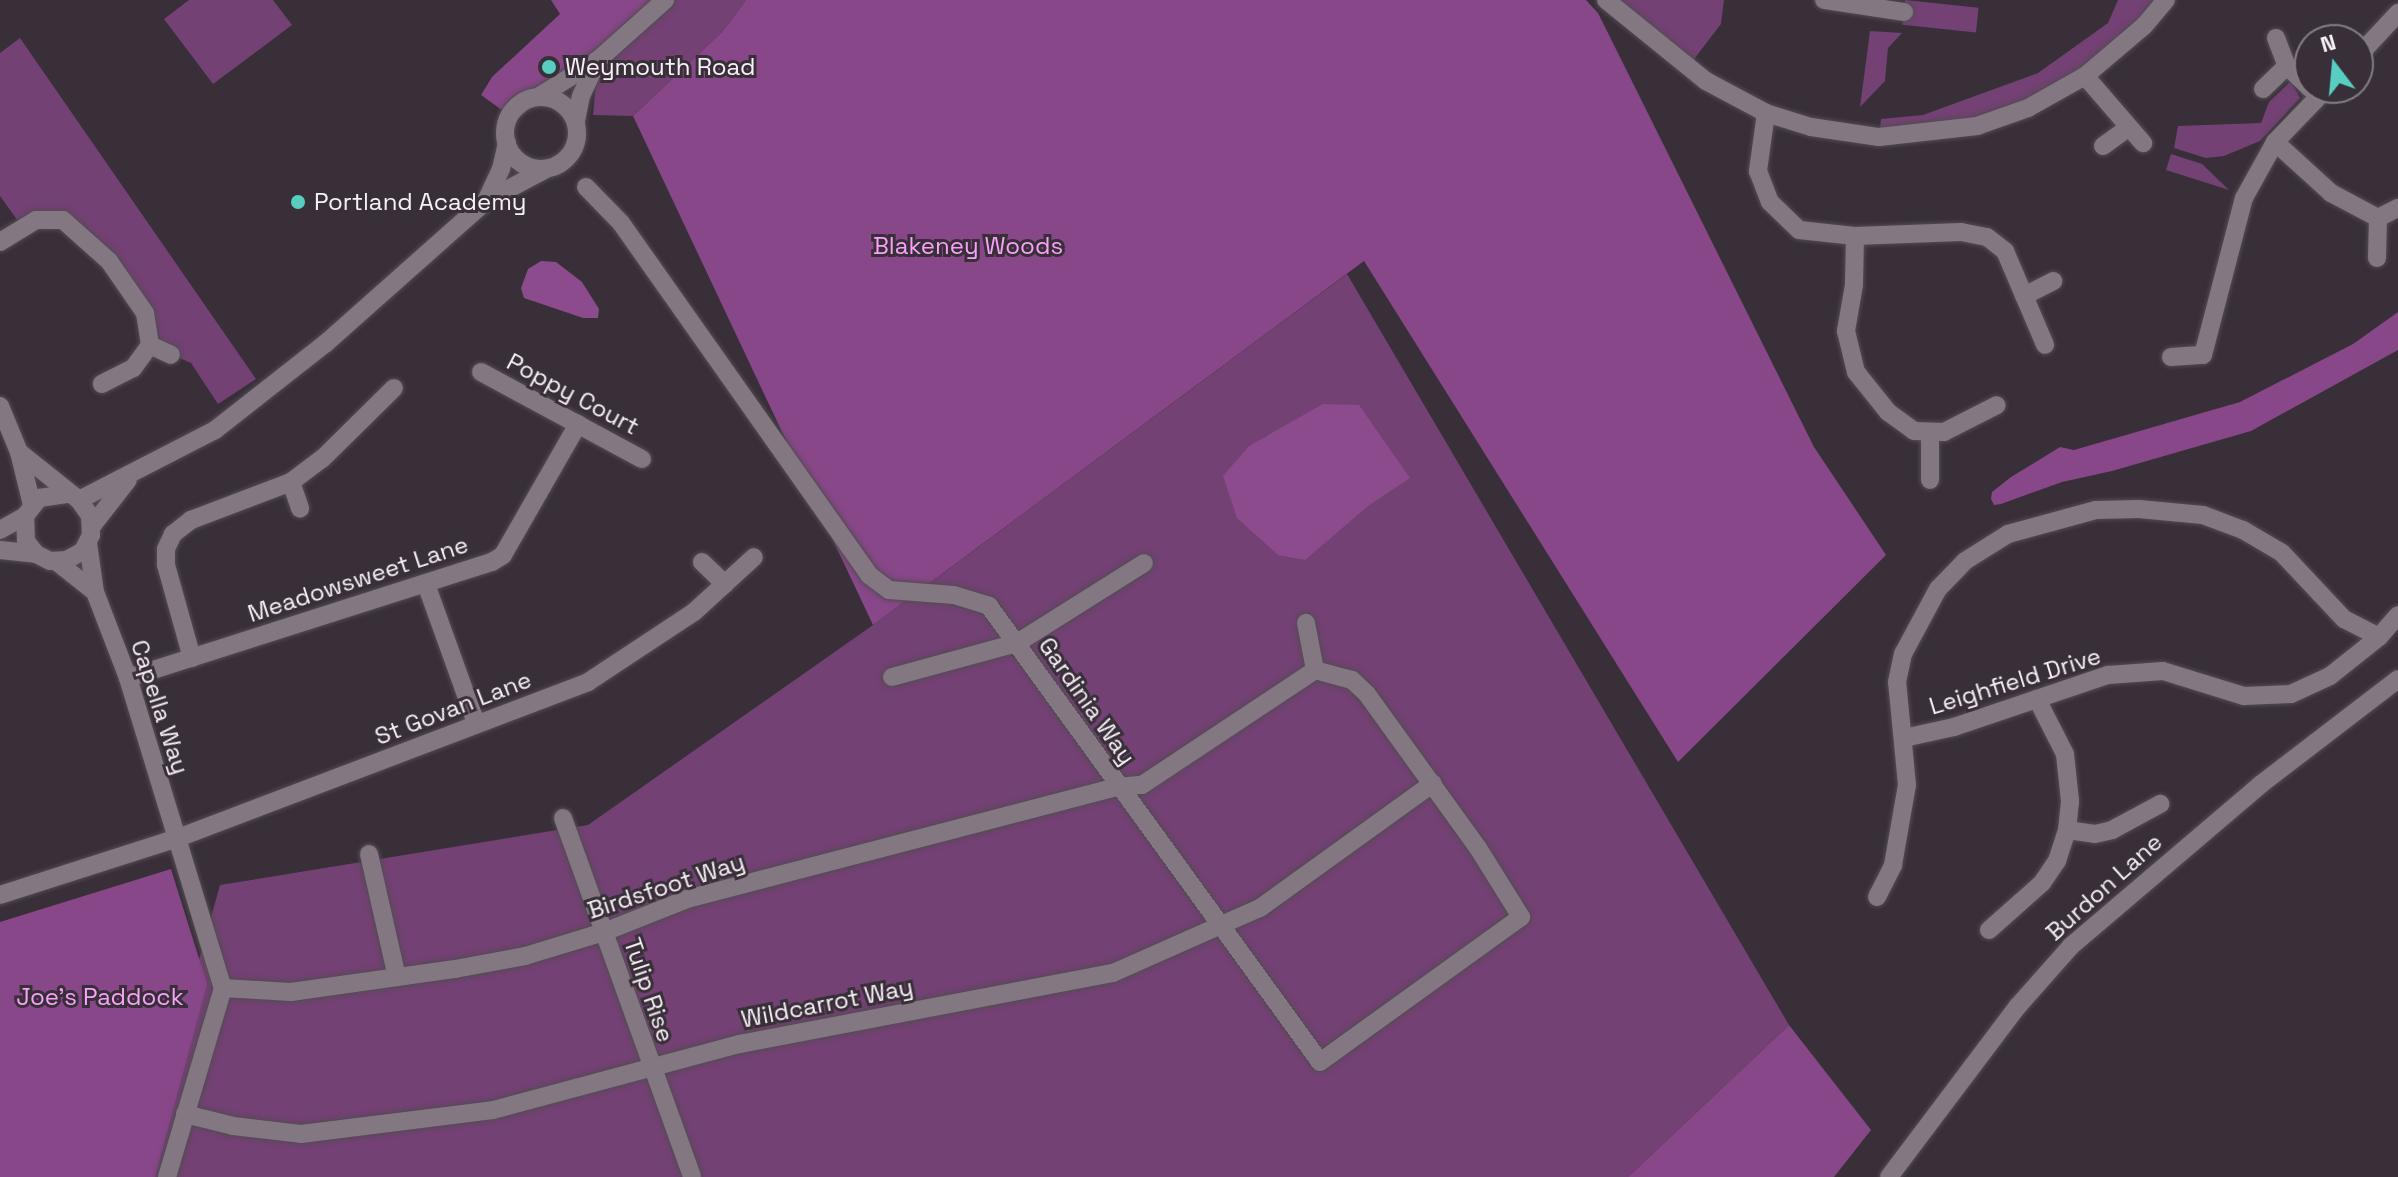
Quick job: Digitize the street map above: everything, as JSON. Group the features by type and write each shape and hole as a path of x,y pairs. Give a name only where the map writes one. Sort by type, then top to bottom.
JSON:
{"street":[{"path":"546,169 526,166 511,153 505,132 510,114 523,102 538,97 598,60 665,0"},
{"path":"1606,0 1706,81 1766,113 1811,127 1879,137 1977,126 2028,108 2085,76 2144,26 2166,0"},
{"path":"1824,0 1904,12"},
{"path":"2374,42 2394,25"},
{"path":"2276,38 2287,66 2294,72"},
{"path":"0,530 48,494 73,497 132,474 215,430 326,343 486,201 560,164 574,149 581,96 598,60"},
{"path":"2263,89 2287,66"},
{"path":"2085,76 2143,143"},
{"path":"538,97 561,102 576,121"},
{"path":"2212,372 2203,355 2244,198 2275,142 2305,104"},
{"path":"1766,113 1758,171 1770,202 1799,230 1855,236 1961,232 1987,237 2005,251 2045,345"},
{"path":"2103,146 2129,127"},
{"path":"2275,142 2331,193 2378,218"},
{"path":"486,201 501,169 507,143"},
{"path":"586,187 621,223 869,575 889,590 954,595 989,606 1017,643"},
{"path":"2378,218 2398,208"},
{"path":"2377,258 2378,218"},
{"path":"0,242 36,220 63,220 109,261 145,313 150,345 133,368 102,384"},
{"path":"1855,236 1854,285 1846,331 1856,372 1888,412 1914,431 1944,432 1997,405"},
{"path":"2024,296 2053,281"},
{"path":"150,345 171,355"},
{"path":"2171,357 2203,355"},
{"name":"Poppy Court","path":"481,372 642,459"},
{"path":"192,658 166,565 169,541 191,520 291,482 322,459 394,388"},
{"path":"0,406 19,452 28,510 26,541 36,554"},
{"name":"Meadowsweet Lane","path":"128,678 426,584 503,555 578,424"},
{"path":"1930,432 1930,480"},
{"path":"19,452 86,507 90,534"},
{"path":"57,562 75,557 132,474"},
{"path":"291,482 300,508"},
{"path":"1877,897 1893,865 1907,785 1897,682 1903,654 1938,589 1965,561 2008,534 2096,510 2139,509 2203,515 2243,530 2282,553 2344,619 2379,637"},
{"name":"Capella Way","path":"90,534 95,592 128,678 223,988"},
{"path":"0,550 36,554 57,562 95,592"},
{"name":"St Govan Lane","path":"0,895 178,838 588,682 682,621 754,557"},
{"path":"702,562 725,584"},
{"name":"Gardinia Way","path":"892,677 1017,643 1144,563"},
{"path":"426,584 476,723"},
{"name":"Leighfield Drive","path":"1904,738 1954,727 2108,675 2163,671 2244,696 2291,694 2330,676 2379,637 2398,615"},
{"path":"1306,623 1315,670 1352,680 1367,694 1433,783"},
{"name":"Gardinia Way","path":"1017,643 1117,787 1320,1062 1521,917 1433,783"},
{"name":"Birdsfoot Way","path":"223,988 291,992 525,956 604,932 687,899 1117,787 1142,785 1315,670"},
{"name":"Burdon Lane","path":"1889,1177 2018,1006 2071,946 2260,785 2398,679"},
{"path":"1989,930 2042,883 2057,861 2067,830 2070,801 2065,754 2037,699"},
{"name":"Wildcarrot Way","path":"185,1114 233,1126 301,1134 493,1110 740,1044 1113,973 1260,908 1433,783"},
{"path":"2067,830 2095,834 2112,830 2160,804"},
{"name":"Tulip Rise","path":"563,818 651,1070 692,1177"},
{"path":"369,854 397,977"},
{"path":"167,1177 223,988"}],"shaded area":[{"path":"189,0 273,0 292,25 213,84 164,19"},
{"path":"665,0 746,0 722,32 633,116 593,115 598,60"},
{"path":"1606,0 1724,0 1721,24 1688,67"},
{"path":"1905,0 1979,8 1976,33 1902,25"},
{"path":"2118,0 2166,0 2144,26 2028,108 1879,137 1881,119 1923,115 2038,73 2108,23"},
{"path":"1870,31 1902,33 1888,48 1885,81 1860,107"},
{"path":"20,38 256,379 218,404 191,363 150,345 145,313 64,220 23,228 0,196 0,53"},
{"path":"2291,81 2294,104 2260,141 2224,156 2206,158 2174,148 2178,126 2261,123 2269,102"},
{"path":"2171,154 2202,164 2229,190 2166,170"},
{"path":"541,261 556,262 582,282 599,309 598,318 583,318 524,298 521,288 528,269"},
{"path":"1347,274 1789,1025 1628,1177 138,1177 220,885 588,825 873,625"},
{"path":"1323,404 1359,405 1410,478 1368,506 1305,560 1278,555 1237,518 1223,476 1249,446"}],"green space":[{"path":"551,0 665,0 516,120 481,95 492,77 560,14"},
{"name":"Blakeney Woods","path":"746,0 1586,0 1598,13 1814,447 1886,555 1678,762 1364,261 873,625 633,116 722,32"},
{"path":"2398,312 2398,350 2251,431 2112,471 2062,482 2001,504 1994,505 1991,499 1992,492 2011,477 2060,447 2074,450 2240,402 2353,344"},
{"name":"Joe's Paddock","path":"171,869 207,984 155,1177 0,1177 0,922"},
{"path":"1789,1025 1871,1130 1834,1177 1628,1177"}],"place":[{"name":"Weymouth Road","path":"549,67"},
{"name":"Portland Academy","path":"298,202"}]}
